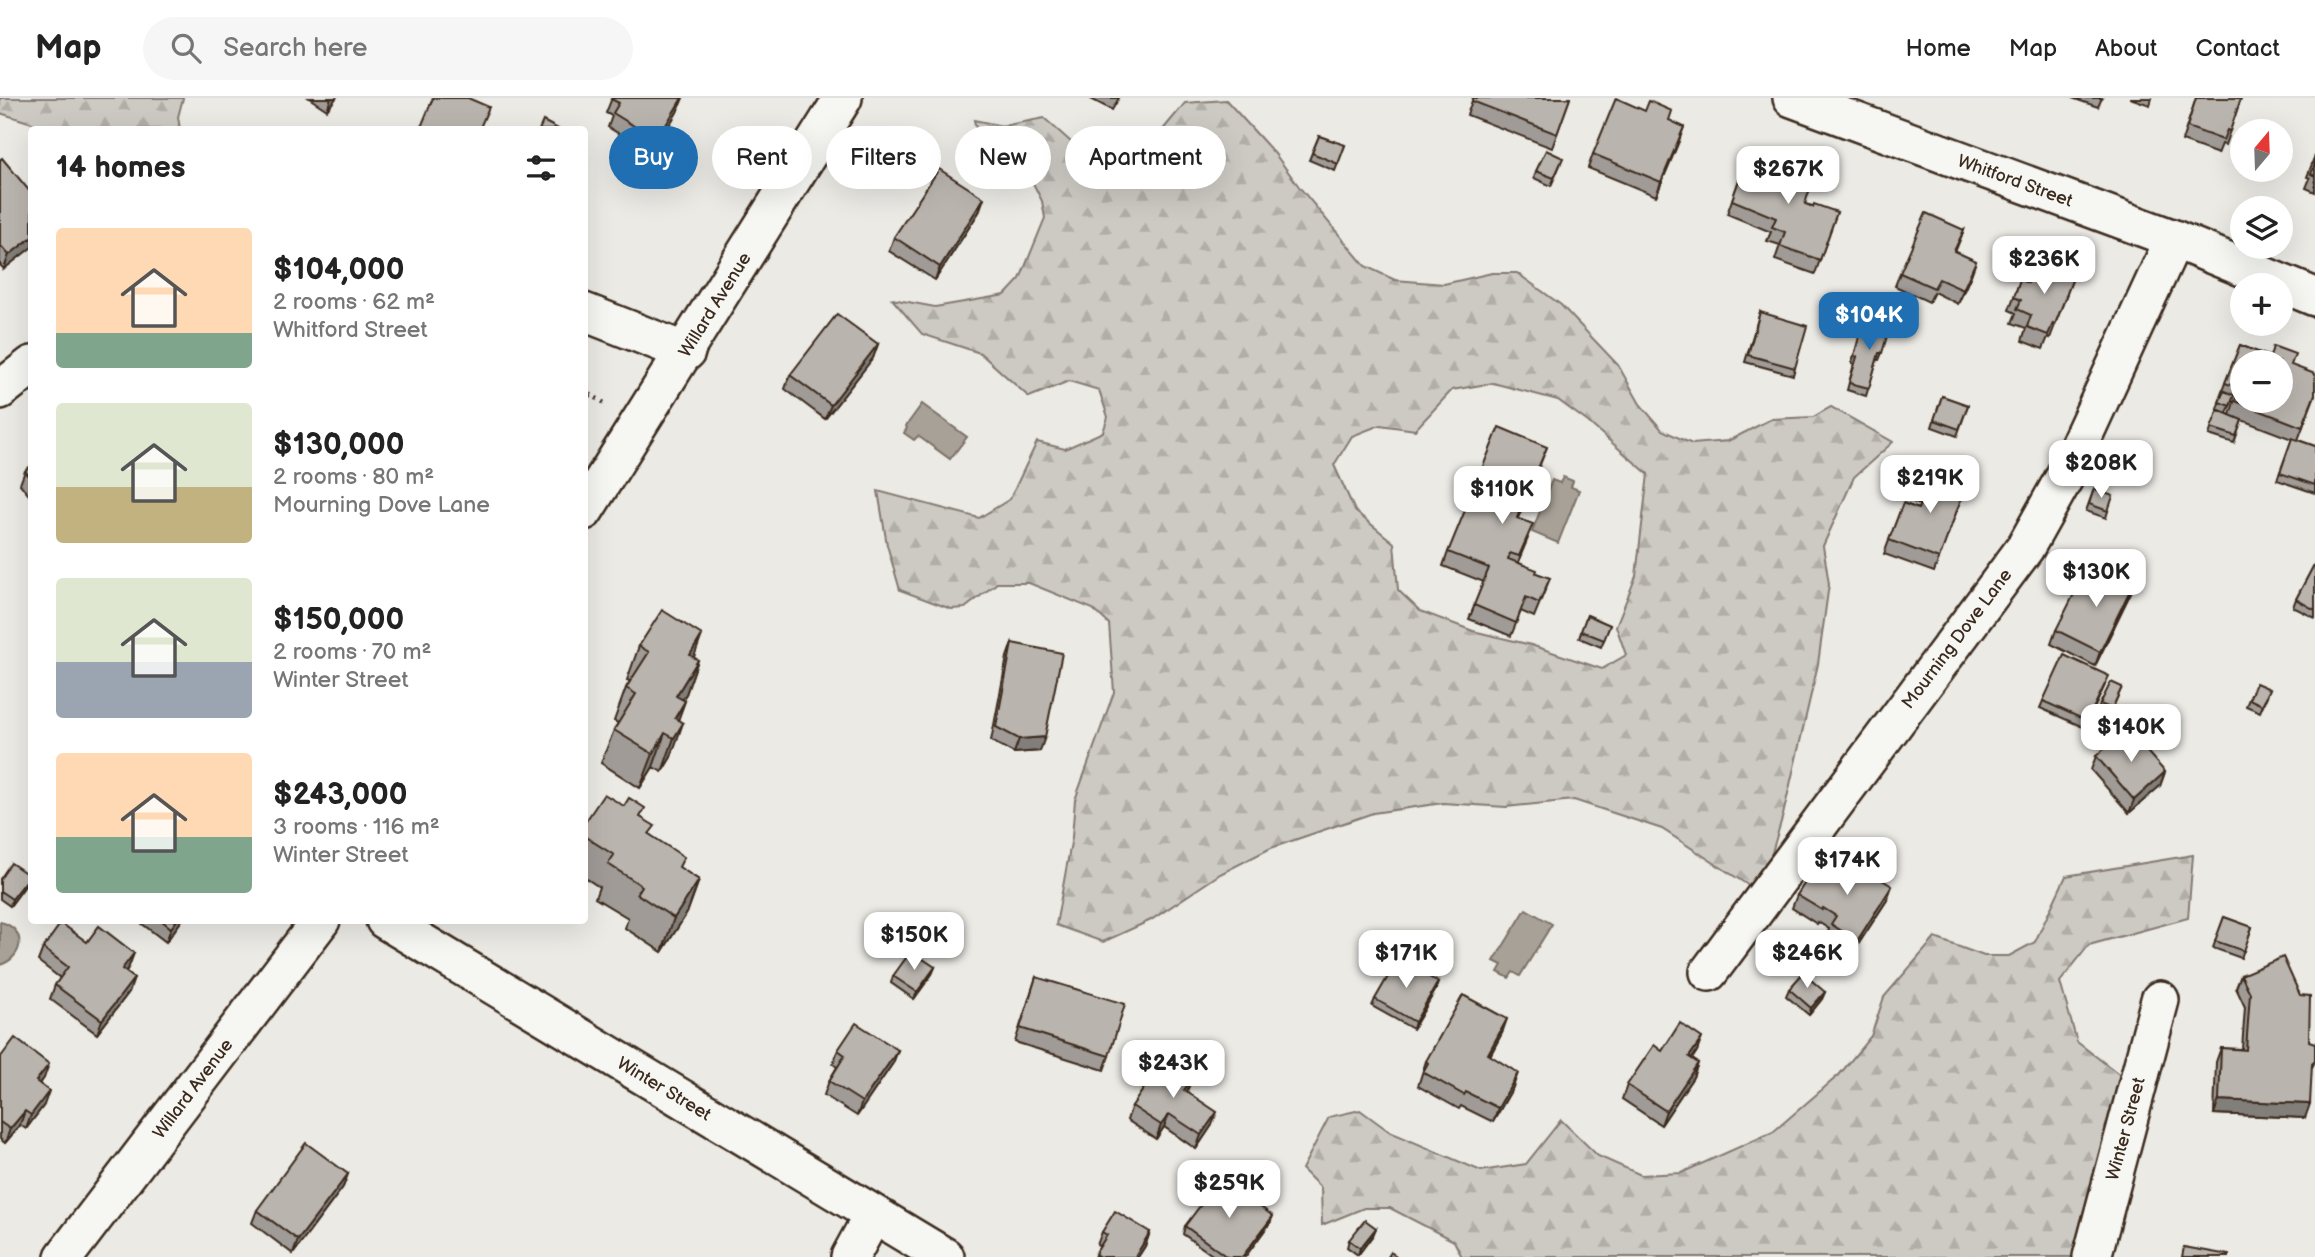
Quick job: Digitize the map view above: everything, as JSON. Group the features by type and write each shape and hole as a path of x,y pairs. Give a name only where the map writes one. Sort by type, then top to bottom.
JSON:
{"street":[{"name":"Willard Avenue","path":"588,505 844,98"},
{"name":"Whitford Street","path":"1792,98 2174,239 2315,297"},
{"name":"Mourning Dove Lane","path":"1709,972 2025,548 2064,478 2174,239"},
{"path":"588,314 686,352"},
{"path":"0,390 28,368"},
{"name":"Willard Avenue","path":"64,1257 318,924"},
{"name":"Winter Street","path":"392,924 945,1257"},
{"name":"Winter Street","path":"2092,1257 2160,1000"},
{"path":"850,1257 873,1215"}],"green space":[{"path":"0,98 183,98 178,117 180,126 41,126 0,113"},
{"path":"1226,100 1275,154 1365,266 1395,280 1444,284 1492,273 1517,273 1561,305 1618,365 1640,404 1662,430 1692,444 1728,441 1771,419 1813,417 1831,407 1893,442 1854,477 1823,546 1829,584 1818,664 1783,815 1760,893 1662,829 1574,800 1506,807 1443,803 1373,813 1271,848 1220,874 1151,920 1103,942 1056,925 1072,837 1075,800 1114,692 1109,624 1093,609 1029,583 997,583 965,608 951,609 900,590 887,545 878,491 979,518 1010,499 1037,442 1065,449 1103,432 1108,417 1099,390 1069,381 1029,397 980,353 922,334 892,299 935,307 1005,295 1020,279 1045,218 1042,201 1036,189 1051,189 1051,126 1003,126 1044,118 1065,137 1065,189 1226,189 1226,126 1166,126 1185,103","holes":["1493,383 1558,400 1648,474 1636,576 1616,626 1626,655 1602,669 1531,645 1473,631 1420,611 1398,590 1394,543 1355,511 1334,465 1352,436 1380,425 1415,430 1452,390"]},
{"path":"974,120 1003,126 975,126"},
{"path":"2193,855 2188,918 2089,945 2060,982 2077,1042 2141,1091 2094,1257 1462,1257 1454,1241 1390,1208 1364,1208 1322,1225 1321,1188 1302,1169 1329,1117 1360,1110 1390,1132 1481,1171 1526,1164 1561,1120 1598,1156 1641,1175 1681,1173 1773,1132 1840,1074 1871,1036 1884,997 1935,938 1984,956 2009,956 2035,942 2066,876"}],"shaded area":[{"path":"922,404 967,437 950,459 918,436 914,440 904,433"},
{"path":"1563,477 1573,481 1571,487 1579,490 1558,543 1532,532 1552,480 1560,483"},
{"path":"1526,909 1552,924 1520,976 1513,972 1509,978 1498,972 1502,965 1494,961"},
{"path":"0,922 15,930 20,943 14,956 0,965"}],"building":[{"path":"433,98 468,98 489,107 481,126 421,126"},
{"path":"682,98 665,126 634,126 613,113 619,103 611,99"},
{"path":"1473,98 1570,98 1557,134 1472,101"},
{"path":"1616,98 1645,111 1649,101 1672,111 1669,120 1684,127 1661,182 1593,154"},
{"path":"2196,98 2241,98 2234,119 2230,119 2230,131 2227,130 2223,140 2187,127"},
{"path":"1319,136 1345,145 1338,164 1312,153"},
{"path":"1546,150 1563,158 1554,178 1536,171"},
{"path":"2,158 28,189 28,240 9,255 0,245"},
{"path":"1771,158 1815,173 1805,204 1813,207 1814,204 1837,212 1820,260 1780,246 1785,232 1772,227 1776,218 1732,200 1744,166 1766,173"},
{"path":"941,170 955,179 955,189 970,189 984,198 940,267 894,237 926,189 941,189"},
{"path":"1926,213 1964,230 1954,251 1976,261 1963,290 1939,279 1934,288 1900,273"},
{"path":"2036,261 2074,275 2048,335 2027,327 2031,315 2017,309 2021,300 2014,297 2020,280 2028,283"},
{"path":"1760,312 1807,326 1795,368 1748,355"},
{"path":"837,314 878,344 831,405 790,375"},
{"path":"1865,319 1890,326 1869,388 1849,383"},
{"path":"2240,345 2252,350 2238,350"},
{"path":"2293,366 2315,374 2315,394 2302,427 2266,413 2293,413"},
{"path":"2230,370 2230,385 2225,383"},
{"path":"2224,391 2230,393 2230,406 2219,402"},
{"path":"1942,396 1968,405 1959,429 1934,420"},
{"path":"2218,410 2242,420 2236,436 2211,428"},
{"path":"1499,427 1547,447 1517,518 1533,524 1519,556 1510,553 1508,559 1550,578 1539,603 1526,597 1516,623 1474,605 1489,568 1448,552"},
{"path":"2292,438 2315,446 2315,485 2280,473"},
{"path":"1925,468 1967,483 1939,559 1889,540 1903,503 1918,509 1925,491 1918,488"},
{"path":"2094,489 2113,496 2108,511 2089,504"},
{"path":"2315,563 2315,610 2296,599"},
{"path":"2111,566 2136,578 2100,652 2056,630 2082,578 2101,587"},
{"path":"662,610 702,635 690,655 698,660 676,696 685,701 675,718 683,723 674,738 665,733 653,754 614,730 636,694 626,688 649,652 639,646"},
{"path":"1587,615 1610,625 1604,640 1581,631"},
{"path":"1012,643 1062,653 1045,737 1019,739 996,727"},
{"path":"2064,655 2109,676 2087,721 2043,701"},
{"path":"2111,682 2122,687 2112,709 2100,704"},
{"path":"2256,683 2270,689 2262,705 2249,699"},
{"path":"2127,729 2165,772 2134,800 2096,756"},
{"path":"604,794 624,806 629,798 645,808 640,817 655,826 649,834 684,857 679,867 699,880 674,918 637,894 642,886 608,864 614,855 588,839 588,818"},
{"path":"1850,860 1892,886 1857,941 1831,924 1836,916 1797,895 1815,867 1837,880"},
{"path":"11,863 28,875 28,879 12,899 0,891 0,879"},
{"path":"2224,917 2252,927 2244,951 2215,941"},
{"path":"60,924 87,942 99,926 134,953 122,969 134,978 102,1020 55,985 68,967 43,948"},
{"path":"911,951 935,967 917,992 893,976"},
{"path":"2283,957 2300,995 2310,996 2309,1041 2315,1043 2315,1061 2312,1064 2310,1104 2219,1100 2221,1048 2246,1050 2250,993 2241,975"},
{"path":"1398,959 1438,982 1415,1022 1375,999"},
{"path":"1803,973 1825,992 1811,1008 1789,989"},
{"path":"1036,977 1125,1004 1109,1056 1020,1028"},
{"path":"1463,995 1507,1019 1488,1054 1518,1073 1498,1108 1466,1092 1464,1095 1423,1072 1428,1063 1426,1061"},
{"path":"856,1023 898,1050 862,1102 829,1081 845,1055 838,1050"},
{"path":"1680,1023 1702,1038 1689,1057 1698,1063 1666,1111 1627,1085 1654,1045 1662,1051"},
{"path":"15,1038 49,1064 36,1081 49,1091 31,1115 25,1111 10,1129 0,1122 0,1058"},
{"path":"1163,1060 1192,1079 1184,1090 1217,1112 1201,1135 1169,1114 1161,1125 1132,1106"},
{"path":"306,1143 348,1174 298,1240 257,1210"},
{"path":"1221,1178 1273,1216 1242,1257 1227,1257 1185,1226"},
{"path":"1115,1211 1150,1232 1135,1257 1100,1257 1095,1254 1107,1235 1102,1232"},
{"path":"1365,1220 1376,1228 1360,1248 1349,1240"},
{"path":"2184,1247 2229,1255 2229,1257 2182,1257"}]}
